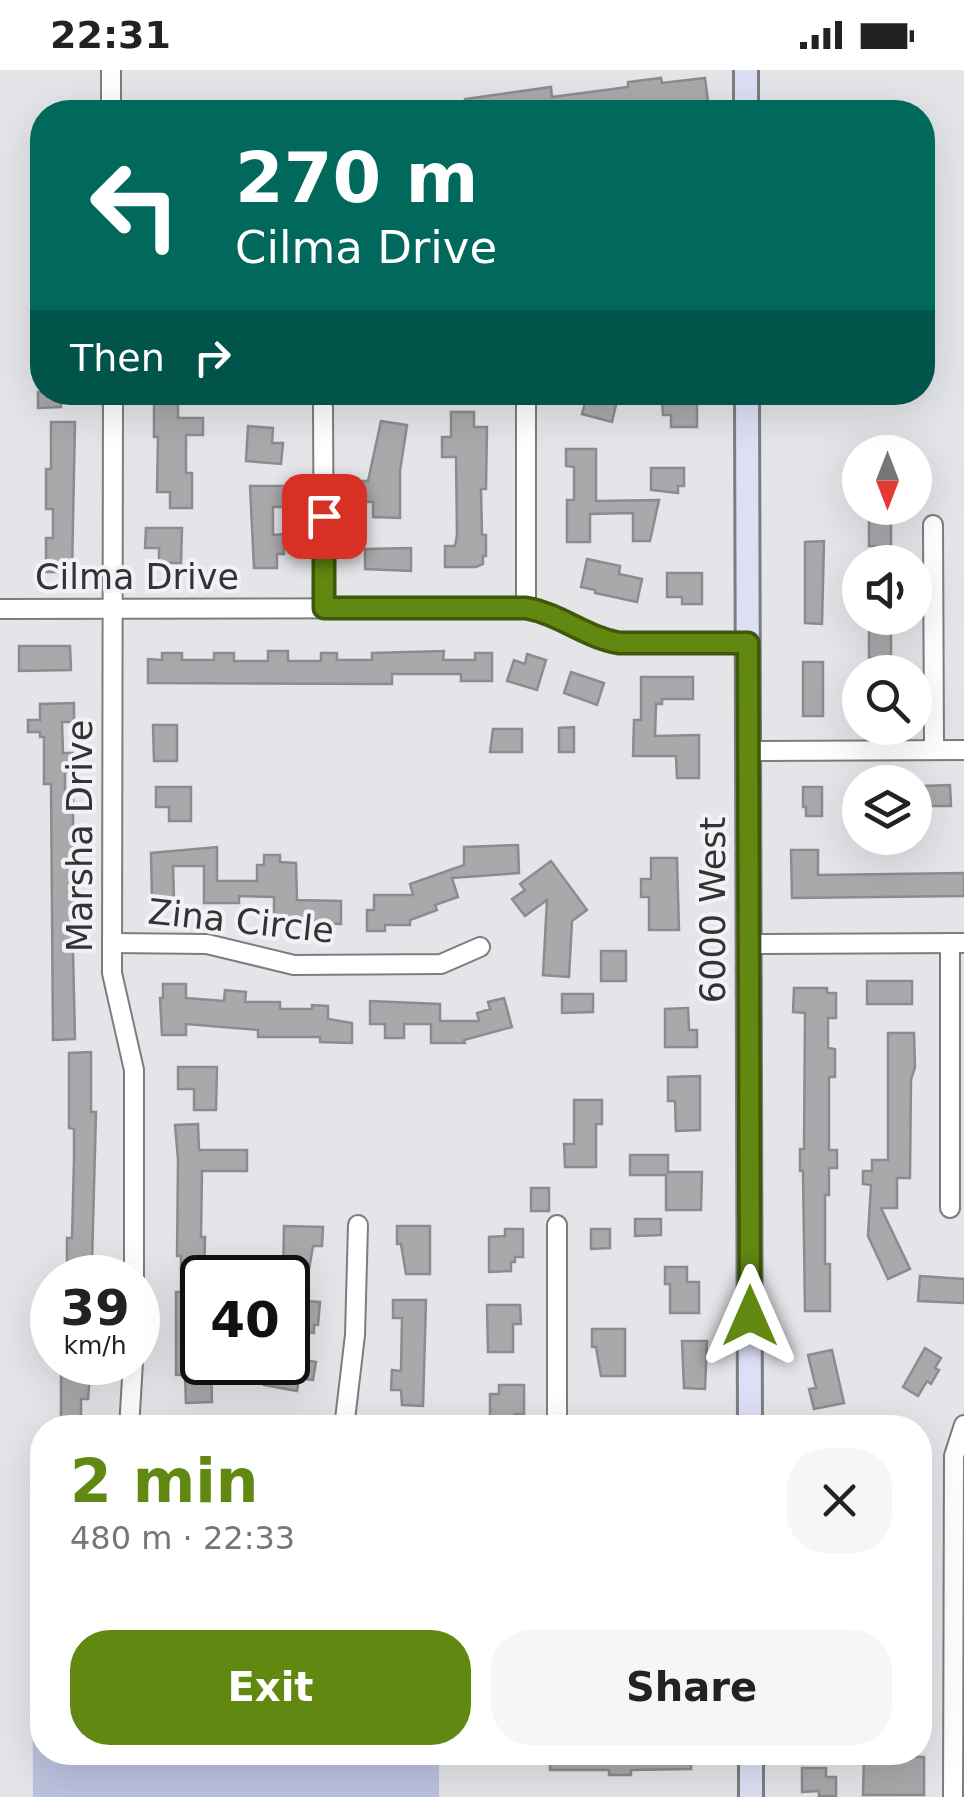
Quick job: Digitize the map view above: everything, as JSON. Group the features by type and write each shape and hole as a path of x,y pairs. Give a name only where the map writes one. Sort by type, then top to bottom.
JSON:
{"street":[{"path":"111,70 111,100"},
{"path":"746,70 746,100"},
{"name":"Marsha Drive","path":"112,405 113,985 134,1070 134,1255"},
{"path":"526,405 526,608"},
{"name":"6000 West","path":"746,405 750,1415"},
{"path":"323,408 324,608"},
{"path":"933,525 934,750"},
{"name":"Cilma Drive","path":"0,610 526,608 619,643 748,643"},
{"path":"748,751 964,750"},
{"name":"Zina Circle","path":"112,943 216,945 294,965 441,964 480,947"},
{"path":"748,944 957,943 957,1138 950,1208"},
{"path":"556,1225 557,1415"},
{"path":"346,1415 355,1335 358,1226"},
{"path":"130,1415 132,1385"},
{"path":"953,1797 954,1464 964,1426"},
{"path":"751,1765 751,1797"}],"shaded area":[{"path":"33,1765 439,1765 439,1797 33,1797"}],"building":[{"path":"705,78 708,100 465,99 551,87 552,97 628,87 628,82"},
{"path":"154,405 178,405 178,418 203,418 203,435 186,435 186,473 192,473 192,508 170,508 170,492 157,492 158,437 154,437"},
{"path":"584,405 616,405 612,422 582,414"},
{"path":"662,405 697,405 697,427 671,427 671,415 663,415"},
{"path":"451,412 474,412 474,427 487,427 486,489 481,489 486,556 483,564 476,567 445,567 445,546 455,546 457,535 456,457 442,457 442,437 451,437"},
{"path":"381,421 407,425 400,471 400,518 373,517 373,502 363,502 363,481 368,481"},
{"path":"51,422 75,422 72,572 46,572 46,538 53,538 53,509 46,509"},
{"path":"248,426 273,428 272,443 283,443 281,464 246,461"},
{"path":"566,449 596,449 596,501 659,500 650,541 633,541 633,513 590,514 590,542 567,542 567,500 574,500 574,467 566,466"},
{"path":"651,468 684,468 684,486 678,486 678,493 651,490"},
{"path":"250,486 286,486 286,507 273,507 273,535 284,534 284,554 277,554 277,568 254,568"},
{"path":"869,525 891,525 891,545 869,545"},
{"path":"146,528 182,528 181,563 159,563 159,548 145,548"},
{"path":"824,541 822,624 805,623 805,542"},
{"path":"411,548 411,571 365,569 365,549"},
{"path":"587,559 620,566 619,574 642,579 637,602 581,587"},
{"path":"667,573 702,573 702,604 682,604 682,597 667,597"},
{"path":"869,635 891,635 891,655 869,655"},
{"path":"19,646 70,646 71,670 19,671"},
{"path":"268,651 288,651 288,661 321,661 321,653 337,653 337,660 372,660 372,653 444,651 443,660 475,660 475,653 492,653 492,681 461,681 461,674 392,674 392,684 148,683 148,659 162,660 162,653 182,653 182,660 214,660 214,653 234,653 234,661 268,661"},
{"path":"527,654 546,660 537,690 507,681 514,660 525,664"},
{"path":"803,662 823,662 823,716 803,716"},
{"path":"571,672 604,683 597,705 564,693"},
{"path":"641,677 693,677 693,699 662,699 662,704 656,704 655,736 699,735 699,778 677,778 676,756 633,756 634,720 641,720"},
{"path":"74,703 74,722 62,722 63,753 73,753 73,772 65,772 65,799 73,799 75,1039 53,1040 51,784 44,784 44,737 40,737 40,732 28,732 28,720 40,720 40,704"},
{"path":"153,725 177,725 177,761 154,761"},
{"path":"574,727 574,752 559,752 559,728"},
{"path":"493,729 522,729 522,752 490,752"},
{"path":"950,785 951,806 932,806 932,786"},
{"path":"156,787 191,787 191,821 169,821 169,807 156,807"},
{"path":"803,787 822,787 822,816 806,816"},
{"path":"518,845 519,873 452,878 458,897 435,905 437,910 410,920 410,925 385,925 385,931 367,931 367,910 374,910 374,895 413,895 410,884 464,865 464,847"},
{"path":"217,847 217,881 257,881 257,865 264,865 264,855 280,855 280,862 296,863 297,900 341,901 341,924 274,922 274,897 239,896 239,903 204,903 204,866 173,866 174,900 152,900 151,853"},
{"path":"791,850 818,850 818,875 964,873 964,896 792,898"},
{"path":"651,858 677,858 679,930 649,930 649,897 641,897 641,879 651,879"},
{"path":"551,861 587,910 572,921 569,977 543,975 547,900 525,916 512,899 525,890 520,884"},
{"path":"601,951 626,951 626,981 601,981"},
{"path":"867,981 912,981 912,1004 867,1004"},
{"path":"163,984 186,984 186,998 224,1001 225,990 246,992 245,1002 280,1002 280,1009 328,1006 328,1019 352,1023 352,1043 320,1042 320,1037 258,1037 258,1030 186,1024 186,1035 162,1035"},
{"path":"794,988 827,988 827,993 836,993 836,1018 828,1018 828,1048 835,1049 835,1077 829,1077 829,1150 837,1150 837,1168 829,1168 829,1195 825,1195 830,1311 805,1311 800,1149 804,1149 805,1013 793,1012"},
{"path":"562,994 593,994 593,1012 562,1013"},
{"path":"504,998 512,1027 464,1040 465,1043 431,1043 431,1024 404,1024 404,1038 385,1038 385,1024 370,1024 370,1001 440,1004 440,1021 479,1021 477,1013 490,1009 488,1002"},
{"path":"688,1008 689,1030 697,1030 697,1047 665,1047 665,1009"},
{"path":"888,1033 914,1033 915,1067 911,1080 910,1178 897,1178 897,1208 881,1208 910,1269 888,1279 868,1236 871,1185 863,1184 863,1171 872,1171 872,1160 888,1160"},
{"path":"91,1052 91,1112 96,1112 92,1255 67,1255 67,1238 72,1238 74,1160 74,1129 69,1128 69,1053"},
{"path":"178,1067 217,1067 216,1110 194,1110 194,1089 178,1089"},
{"path":"700,1076 700,1130 676,1131 675,1101 668,1101 668,1077"},
{"path":"574,1100 602,1100 602,1124 596,1124 596,1167 565,1167 564,1144 574,1144"},
{"path":"198,1124 199,1150 247,1150 247,1171 202,1171 204,1255 177,1256 175,1125"},
{"path":"630,1155 668,1155 668,1172 702,1172 701,1210 666,1210 666,1175 630,1175"},
{"path":"531,1188 549,1188 549,1211 531,1211"},
{"path":"635,1219 661,1219 661,1235 635,1236"},
{"path":"284,1226 323,1227 322,1246 313,1246 310,1263 310,1255 283,1255"},
{"path":"397,1226 430,1226 430,1274 406,1274 401,1244 397,1244"},
{"path":"505,1229 523,1229 523,1257 515,1257 511,1271 489,1272 489,1237 505,1236"},
{"path":"591,1229 610,1229 610,1248 591,1249"},
{"path":"665,1267 687,1267 687,1282 699,1282 699,1313 670,1313 670,1284 665,1284"},
{"path":"920,1276 964,1279 964,1303 918,1301"},
{"path":"176,1292 180,1292 180,1375 176,1375"},
{"path":"393,1300 426,1300 423,1406 402,1405 401,1390 391,1390 392,1370 401,1371 402,1318 393,1318"},
{"path":"310,1301 320,1302 314,1333 310,1333"},
{"path":"487,1305 520,1305 521,1324 513,1324 513,1352 488,1352"},
{"path":"592,1329 625,1329 625,1376 601,1376 596,1347 592,1347"},
{"path":"682,1341 707,1341 705,1389 684,1388"},
{"path":"925,1348 941,1358 931,1384 927,1381 918,1396 903,1387"},
{"path":"832,1350 844,1403 814,1409 809,1389 816,1388 808,1355"},
{"path":"310,1361 316,1362 310,1380"},
{"path":"61,1385 89,1385 88,1399 81,1399 81,1415 61,1415"},
{"path":"185,1385 212,1385 212,1402 186,1403"},
{"path":"264,1385 298,1385 297,1391"},
{"path":"499,1385 524,1385 524,1414 490,1415 490,1394 499,1394"},
{"path":"550,1765 691,1765 691,1769 631,1770 631,1775 609,1775 609,1770 550,1770"},
{"path":"864,1765 924,1765 924,1795 863,1795"},
{"path":"802,1768 826,1768 826,1777 836,1777 836,1796 802,1792"}],"route":[{"path":"324,516 324,608 526,608 619,643 748,643 750,1316"}]}
